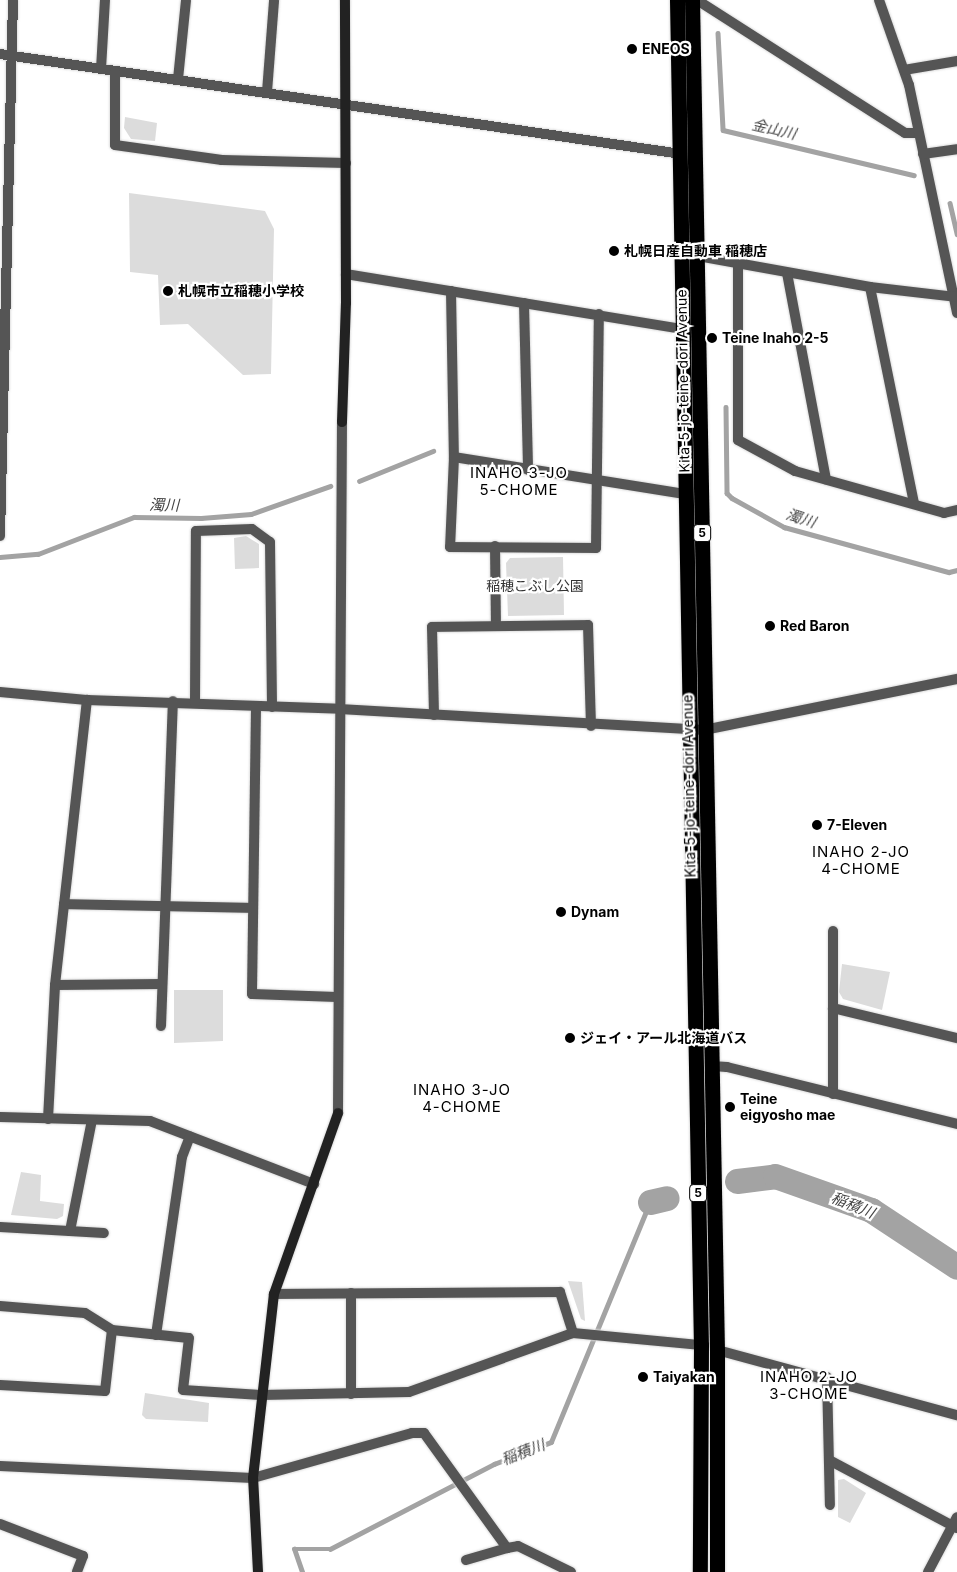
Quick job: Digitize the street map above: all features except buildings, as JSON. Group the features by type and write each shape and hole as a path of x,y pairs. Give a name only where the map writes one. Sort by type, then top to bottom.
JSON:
{"highway":[{"name":"Kita-5-jo-teine-dori Avenue","path":"677,0 686,494 712,1066 717,1350 717,1572"},
{"name":"Kita-5-jo-teine-dori Avenue","path":"692,0 698,256 697,730 701,1345 700,1572"}],"street":[{"path":"0,536 4,251 13,0"},
{"path":"101,69 105,0"},
{"path":"178,79 186,0"},
{"path":"267,92 274,0"},
{"path":"258,1572 254,1478 261,1395 274,1294 338,1113 342,422 346,274 345,0"},
{"path":"697,0 905,133 918,133"},
{"path":"879,0 904,70 957,313"},
{"path":"0,54 681,154"},
{"path":"904,70 957,61"},
{"path":"115,71 115,145 222,160 346,164"},
{"path":"923,154 957,149"},
{"path":"698,256 738,265 870,287 955,297"},
{"path":"738,265 738,440 795,471 944,513 957,510"},
{"path":"787,273 826,480"},
{"path":"346,274 683,329"},
{"path":"870,287 914,504"},
{"path":"451,291 454,457 450,546 596,548 595,480 599,314"},
{"path":"524,303 528,470"},
{"path":"454,457 686,494"},
{"path":"195,703 196,531 252,529 270,542 272,708"},
{"path":"495,546 496,624"},
{"path":"434,715 432,626 496,624 588,625 591,726"},
{"path":"0,692 87,700 173,701 272,708 340,709 591,726 697,730 957,679"},
{"path":"48,1119 55,985 87,700"},
{"path":"161,1026 173,701"},
{"path":"256,707 252,994 338,997"},
{"path":"64,904 252,908"},
{"path":"833,931 833,1094"},
{"path":"55,985 162,984"},
{"path":"833,1008 957,1038"},
{"path":"712,1066 727,1067 957,1124"},
{"path":"0,1117 150,1121 314,1184"},
{"path":"70,1231 92,1120"},
{"path":"156,1334 182,1157 190,1136"},
{"path":"0,1227 104,1233"},
{"path":"274,1294 560,1292 576,1333"},
{"path":"351,1394 352,1293"},
{"path":"0,1306 85,1313 112,1330 189,1338 183,1390 261,1395 409,1392 576,1333 701,1345"},
{"path":"0,1385 105,1391 112,1330"},
{"path":"717,1350 827,1377 957,1415"},
{"path":"827,1377 830,1505"},
{"path":"0,1466 254,1478 412,1433 424,1433 507,1548"},
{"path":"829,1460 955,1524 928,1572"},
{"path":"0,1524 83,1556 77,1572"},
{"path":"466,1560 518,1546 571,1572"}],"green space":[{"path":"125,117 157,123 155,141 131,139 124,128"},
{"path":"129,193 265,211 274,229 271,374 243,375 188,324 160,325 158,275 130,272"},
{"path":"246,536 259,544 259,568 235,569 234,538"},
{"name":"稲穂こぶし公園","path":"563,557 564,615 508,616 506,563 510,558"},
{"path":"842,964 890,972 882,1010 843,999 839,992"},
{"path":"174,990 223,990 223,1041 174,1043"},
{"path":"21,1172 41,1175 40,1201 64,1204 63,1216 57,1219 11,1215"},
{"path":"568,1281 582,1282 585,1321 581,1319"},
{"path":"145,1393 209,1403 208,1422 146,1419 142,1415"},
{"path":"844,1479 866,1493 850,1523 838,1517 838,1480"}],"waterway":[{"name":"金山川","path":"718,33 723,130 914,175"},
{"name":"金山川","path":"950,203 957,234"},
{"name":"濁川","path":"726,407 727,493 732,498 784,527 949,572 957,570"},
{"name":"濁川","path":"359,481 433,451"},
{"name":"濁川","path":"0,557 38,554 134,517 201,518 251,514 330,486"},
{"name":"稲積川","path":"737,1181 775,1176 871,1210 957,1267"},
{"name":"稲積川","path":"650,1202 667,1198"},
{"name":"稲積川","path":"302,1572 294,1549 330,1549 494,1464 551,1442 650,1202"}],"place":[{"name":"ENEOS","path":"632,49"},
{"name":"札幌日産自動車 稲穂店","path":"614,251"},
{"name":"札幌市立稲穂小学校","path":"168,291"},
{"name":"Teine Inaho 2-5","path":"712,338"},
{"name":"Red Baron","path":"770,626"},
{"name":"7-Eleven","path":"817,825"},
{"name":"Dynam","path":"561,912"},
{"name":"ジェイ・アール北海道バス","path":"570,1038"},
{"name":"Teine eigyosho mae","path":"730,1107"},
{"name":"Taiyakan","path":"643,1377"}],"district":[{"name":"INAHO 3-JO 5-CHOME","path":"519,480"},
{"name":"INAHO 2-JO 4-CHOME","path":"861,860"},
{"name":"INAHO 3-JO 4-CHOME","path":"462,1098"},
{"name":"INAHO 2-JO 3-CHOME","path":"809,1384"}]}
